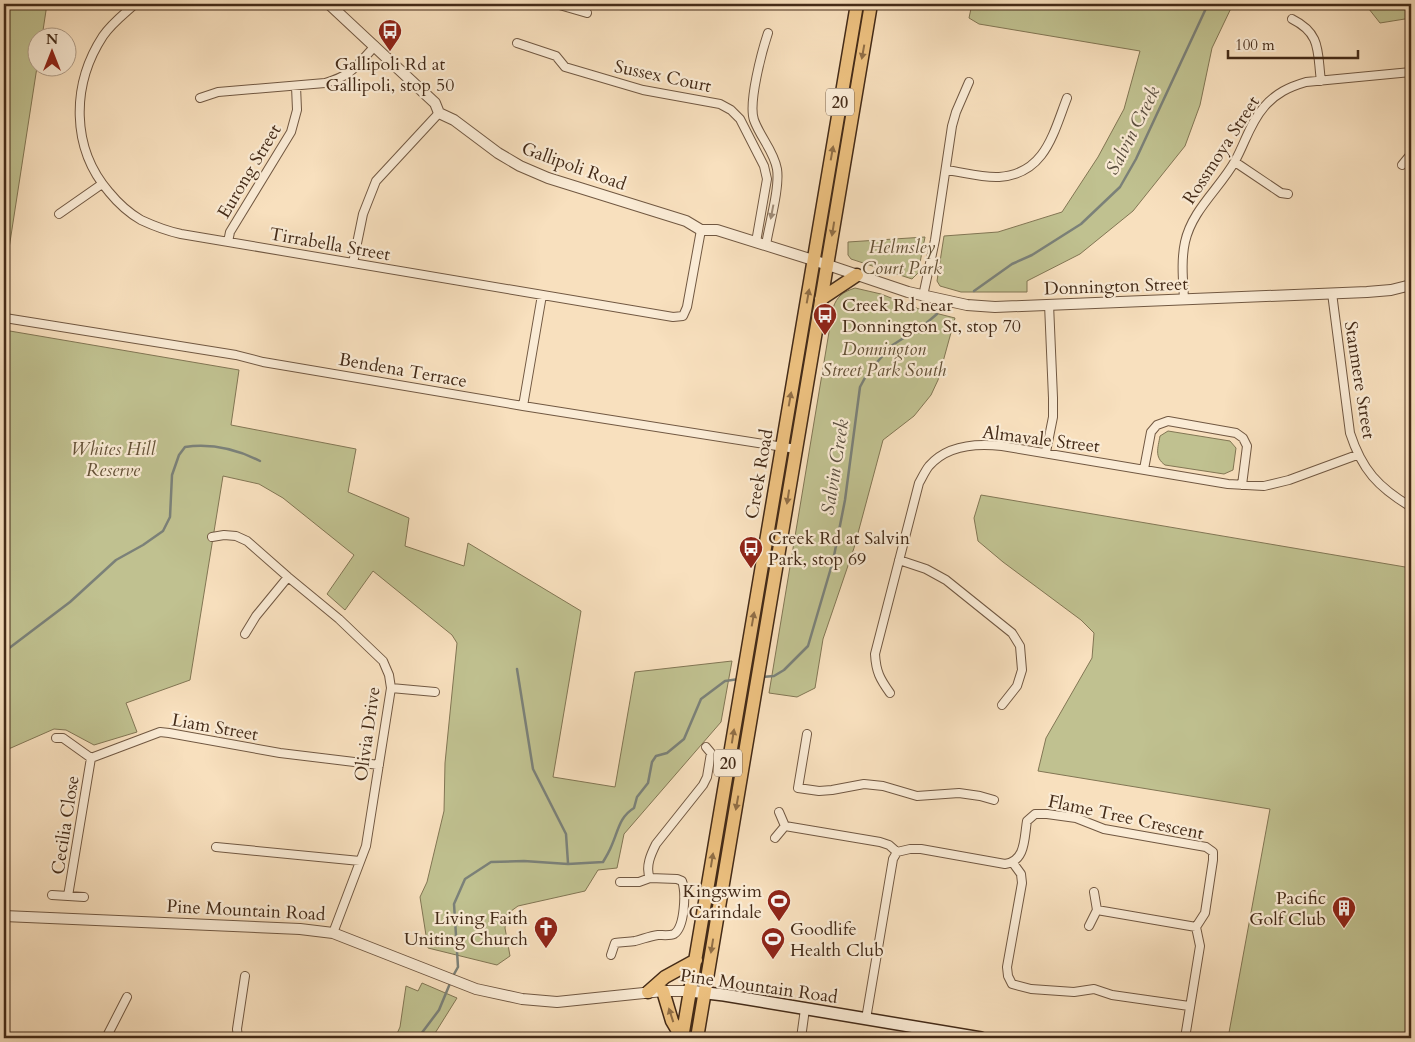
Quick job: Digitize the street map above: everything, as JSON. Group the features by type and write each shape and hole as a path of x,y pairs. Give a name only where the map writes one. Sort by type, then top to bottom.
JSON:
{"main road":[{"name":"Creek Road","path":"682,1038 857,4"},
{"name":"Creek Road","path":"697,1038 871,4"},
{"path":"821,298 857,275"},
{"path":"648,992 665,977 696,960"},
{"path":"663,991 672,1021 682,1038"},
{"name":"Pine Mountain Road","path":"690,992 981,1038"}],"street":[{"name":"Tirrabella Street","path":"135,4 104,35 93,53 82,80 79,102 79,125 84,149 102,184 119,203 140,219 162,229 181,234 673,316 683,316 687,307 700,230"},
{"path":"556,4 587,13"},
{"name":"Gallipoli Road","path":"335,6 374,46 435,103 440,113 454,120 498,153 520,166 548,178 686,221 700,230 717,230 827,264"},
{"path":"1292,19 1304,25 1313,34 1316,42 1321,81"},
{"path":"761,243 778,180 774,159 754,120 752,107 762,50 768,33"},
{"name":"Sussex Court","path":"517,44 556,56 565,68 643,90 720,104 731,110 740,119 764,166 767,179 761,243"},
{"path":"200,98 218,92 325,83 340,79 351,72 374,46"},
{"name":"Rossmoya Street","path":"1184,299 1183,258 1184,242 1188,230 1193,219 1235,162 1252,124 1263,107 1276,94 1306,82 1411,72"},
{"path":"923,296 952,126 969,82"},
{"name":"Eurong Street","path":"228,242 230,232 291,132 297,110 296,86"},
{"path":"946,170 997,177 1016,174 1029,167 1039,159 1048,147 1067,98"},
{"path":"353,262 363,214 376,181 440,113"},
{"path":"1402,165 1411,154"},
{"path":"1235,162 1280,193 1288,194"},
{"path":"767,179 778,180"},
{"path":"59,214 102,184"},
{"name":"Donnington Street","path":"827,264 923,296 980,307 1332,294 1391,290 1411,285"},
{"name":"Stanmere Street","path":"1332,294 1350,433 1357,455 1373,478 1395,497 1411,507"},
{"path":"523,406 542,295"},
{"path":"1046,452 1053,417 1049,304"},
{"name":"Bendena Terrace","path":"5,318 236,355 263,362 523,406 796,449"},
{"path":"1144,469 1151,432 1157,425 1168,421 1236,433 1243,438 1246,446 1242,485"},
{"name":"Almavale Street","path":"890,693 881,681 876,669 875,654 919,483 930,466 946,453 964,446 982,444 1046,452 1242,485 1264,486 1289,480 1357,455"},
{"name":"Olivia Drive","path":"212,538 224,535 236,536 248,541 383,661 389,675 392,688 366,846 334,933"},
{"path":"899,560 926,569 946,580 1012,633 1020,646 1022,670 1017,686 1002,706"},
{"path":"245,634 256,616 288,577"},
{"path":"392,688 435,692"},
{"name":"Liam Street","path":"91,758 160,732 169,732 280,753 379,765"},
{"path":"807,734 798,788 819,791 864,784 883,786 917,796 958,793 994,800"},
{"path":"56,738 63,738 91,758"},
{"path":"650,878 648,875 650,855 656,844 703,785 707,777 711,753 706,747"},
{"name":"Cecilia Close","path":"68,896 91,758"},
{"path":"779,812 785,826"},
{"name":"Flame Tree Crescent","path":"1013,863 1021,853 1027,821 1035,814 1076,818 1104,829 1206,846 1213,852 1213,860 1205,913 1196,927"},
{"path":"775,838 785,826"},
{"path":"785,826 880,842 889,845 897,852"},
{"path":"216,847 360,861"},
{"path":"866,1019 893,859 897,852 910,849 921,849 1005,864 1013,863 1021,874 1022,883 1007,967 1008,976 1012,984 1031,989 1074,992 1094,990 1112,995 1189,1006"},
{"path":"611,955 615,943 634,941 654,935 671,935 676,933 683,912 684,896 682,881 677,879 650,878 638,882 620,882"},
{"path":"1089,926 1097,910 1094,892"},
{"name":"Cecilia Close","path":"52,895 84,897"},
{"path":"1097,910 1196,927 1200,946 1185,1038"},
{"name":"Pine Mountain Road","path":"4,916 300,929 334,933 476,990 522,999 556,1002 648,992 690,992"},
{"path":"238,1038 237,1029 245,976"},
{"path":"106,1038 127,997"},
{"path":"801,1038 805,1009"}],"green space":[{"path":"4,4 47,4 43,28 28,28 28,78 35,78 4,281"},
{"path":"972,4 1233,4 1212,48 1200,105 1185,146 1133,211 1080,254 1027,281 1027,292 961,292 940,286 937,281 944,236 998,232 1062,212 1098,157 1124,109 1140,51 979,24 969,18"},
{"path":"1365,4 1411,4 1411,18 1380,23"},
{"name":"Helmsley Court Park","path":"925,237 918,273 912,279 851,259 848,255 848,242"},
{"name":"Donnington Street Park South","path":"855,288 881,294 919,309 955,318 938,380 931,395 914,416 883,440 854,548 823,639 815,688 797,697 769,693 833,308 836,300 841,295"},
{"name":"Whites Hill Reserve","path":"4,330 239,370 231,425 356,449 348,492 409,518 405,546 464,566 468,543 581,611 553,777 615,787 635,672 732,661 721,722 624,834 617,868 598,870 585,891 518,906 507,914 505,928 510,956 497,965 428,948 420,897 427,882 444,811 445,763 457,643 452,635 373,571 345,610 327,594 354,555 283,498 259,484 223,476 190,680 126,703 137,732 94,745 66,730 54,729 4,751"},
{"path":"1168,431 1230,441 1236,448 1233,470 1224,474 1165,465 1159,459 1158,448 1160,436"},
{"name":"Pacific Golf Club","path":"981,495 1411,568 1411,1038 1228,1038 1270,809 1038,771 1046,738 1092,658 1094,633 1081,620 978,541 974,518"},
{"path":"422,983 457,998 432,1038 395,1038 400,1027 406,986 418,991"}],"waterway":[{"name":"Salvin Creek","path":"974,291 1012,264 1032,255 1081,224 1120,187 1136,159 1208,4"},
{"name":"Salvin Creek","path":"762,677 774,676 784,670 808,646 833,561 845,500 860,387 867,374 891,346 924,325 937,314"},
{"path":"4,652 70,602 116,560 163,531 170,517 172,475 179,455 185,447 205,446 224,448 260,461"},
{"path":"517,669 533,769 566,834 568,863"},
{"name":"Salvin Creek","path":"453,976 458,967 454,904 465,879 491,862 524,861 568,864 603,862 619,825 634,808 637,797 648,783 652,762 656,756 667,753 684,739 701,699 725,681 739,679"},
{"name":"Salvin Creek","path":"418,1038 439,1010 451,981"}],"place":[{"name":"Gallipoli Rd at Gallipoli, stop 50","path":"390,52"},
{"name":"Creek Rd near Donnington St, stop 70","path":"825,336"},
{"name":"Creek Rd at Salvin Park, stop 69","path":"751,569"},
{"name":"Kingswim Carindale","path":"779,922"},
{"name":"Pacific Golf Club","path":"1344,929"},
{"name":"Living Faith Uniting Church","path":"546,949"},
{"name":"Goodlife Health Club","path":"773,960"}]}
